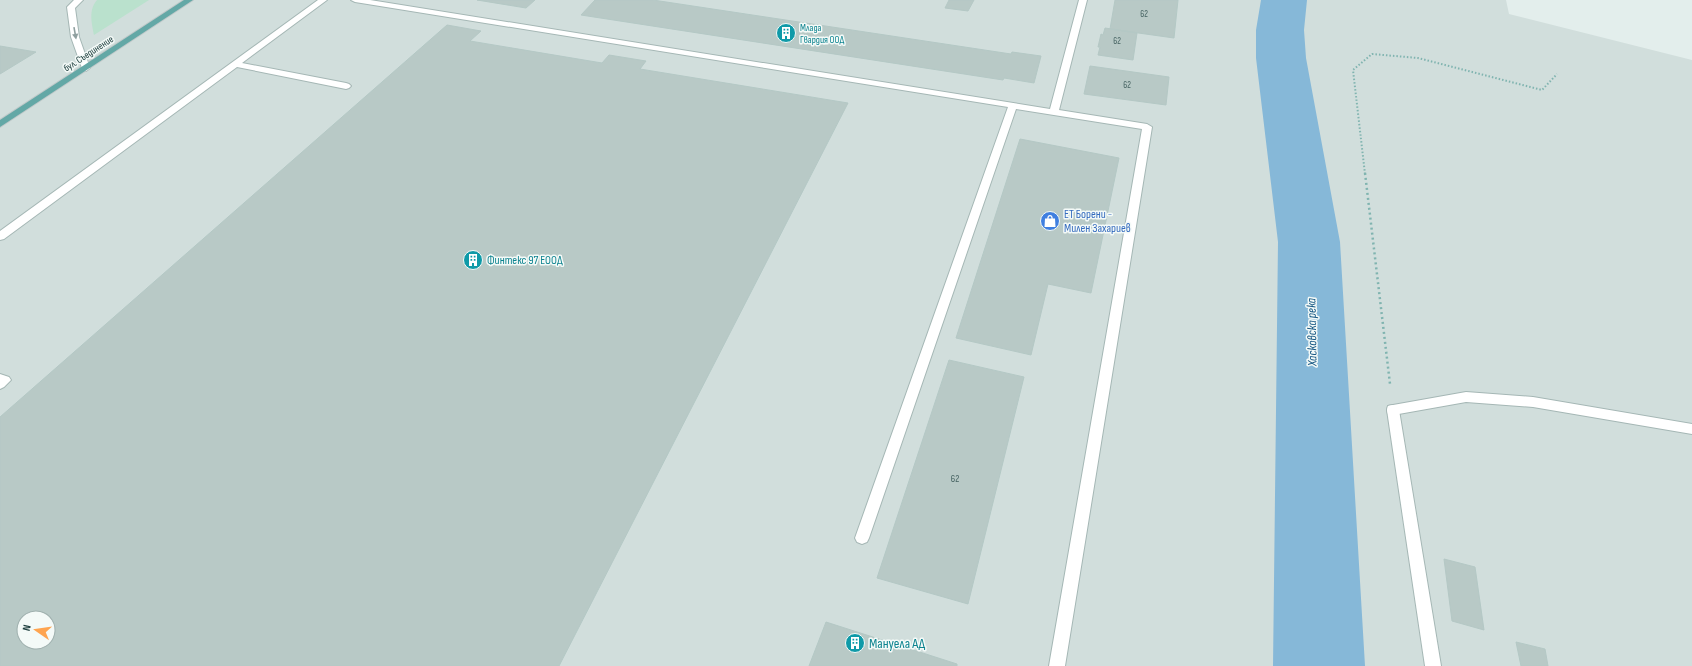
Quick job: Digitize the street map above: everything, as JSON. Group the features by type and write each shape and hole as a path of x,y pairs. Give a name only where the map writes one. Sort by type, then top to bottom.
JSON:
{"main road":[{"name":"бул. Съединение","path":"0,124 189,0"}],"street":[{"path":"79,0 71,7 75,37 86,68"},
{"path":"0,236 323,0"},
{"path":"355,0 1147,127 1057,666"},
{"path":"1054,112 1083,0"},
{"path":"234,64 346,86"},
{"path":"862,538 1014,105"},
{"path":"0,379 5,380 0,384"},
{"path":"1433,666 1393,410 1466,397 1533,402 1692,429"}],"path":[{"path":"1393,410 1353,70 1372,54 1418,58 1542,90 1557,74"}],"shaded area":[{"path":"0,0 1506,0 1509,14 1692,60 1692,666 0,666"}],"green space":[{"path":"97,0 149,0 94,35 92,8"}],"building":[{"path":"477,0 535,0 526,8"},
{"name":"Млада Гвардия ООД","path":"595,0 653,0 1011,54 1012,52 1041,56 1034,83 1004,78 1003,80 581,15"},
{"path":"949,0 974,0 968,11 945,8"},
{"path":"1115,0 1178,0 1174,38 1110,29"},
{"name":"Финтекс 97 ЕООД","path":"447,25 481,31 470,41 602,63 609,55 646,61 640,69 848,103 559,666 0,666 0,417"},
{"path":"1105,28 1137,33 1133,60 1098,55 1101,34 1103,35"},
{"path":"0,46 36,52 0,74"},
{"path":"1090,66 1169,77 1166,105 1084,94"},
{"name":"ЕТ Борени - Милен Захариев","path":"1020,139 1119,158 1091,293 1048,284 1031,355 956,338"},
{"path":"949,360 1024,377 968,604 877,578"},
{"path":"1444,559 1475,567 1484,630 1452,621"},
{"name":"Мануела АД","path":"826,622 957,664 957,666 809,666"},
{"path":"1516,642 1545,649 1548,666 1521,666"}],"waterway":[{"name":"Хасковска река","path":"1284,0 1280,30 1281,58 1309,242 1319,666"}],"place":[{"name":"Млада Гвардия ООД","path":"786,33"},
{"name":"ЕТ Борени - Милен Захариев","path":"1050,221"},
{"name":"Финтекс 97 ЕООД","path":"473,260"},
{"name":"Мануела АД","path":"855,643"}]}
